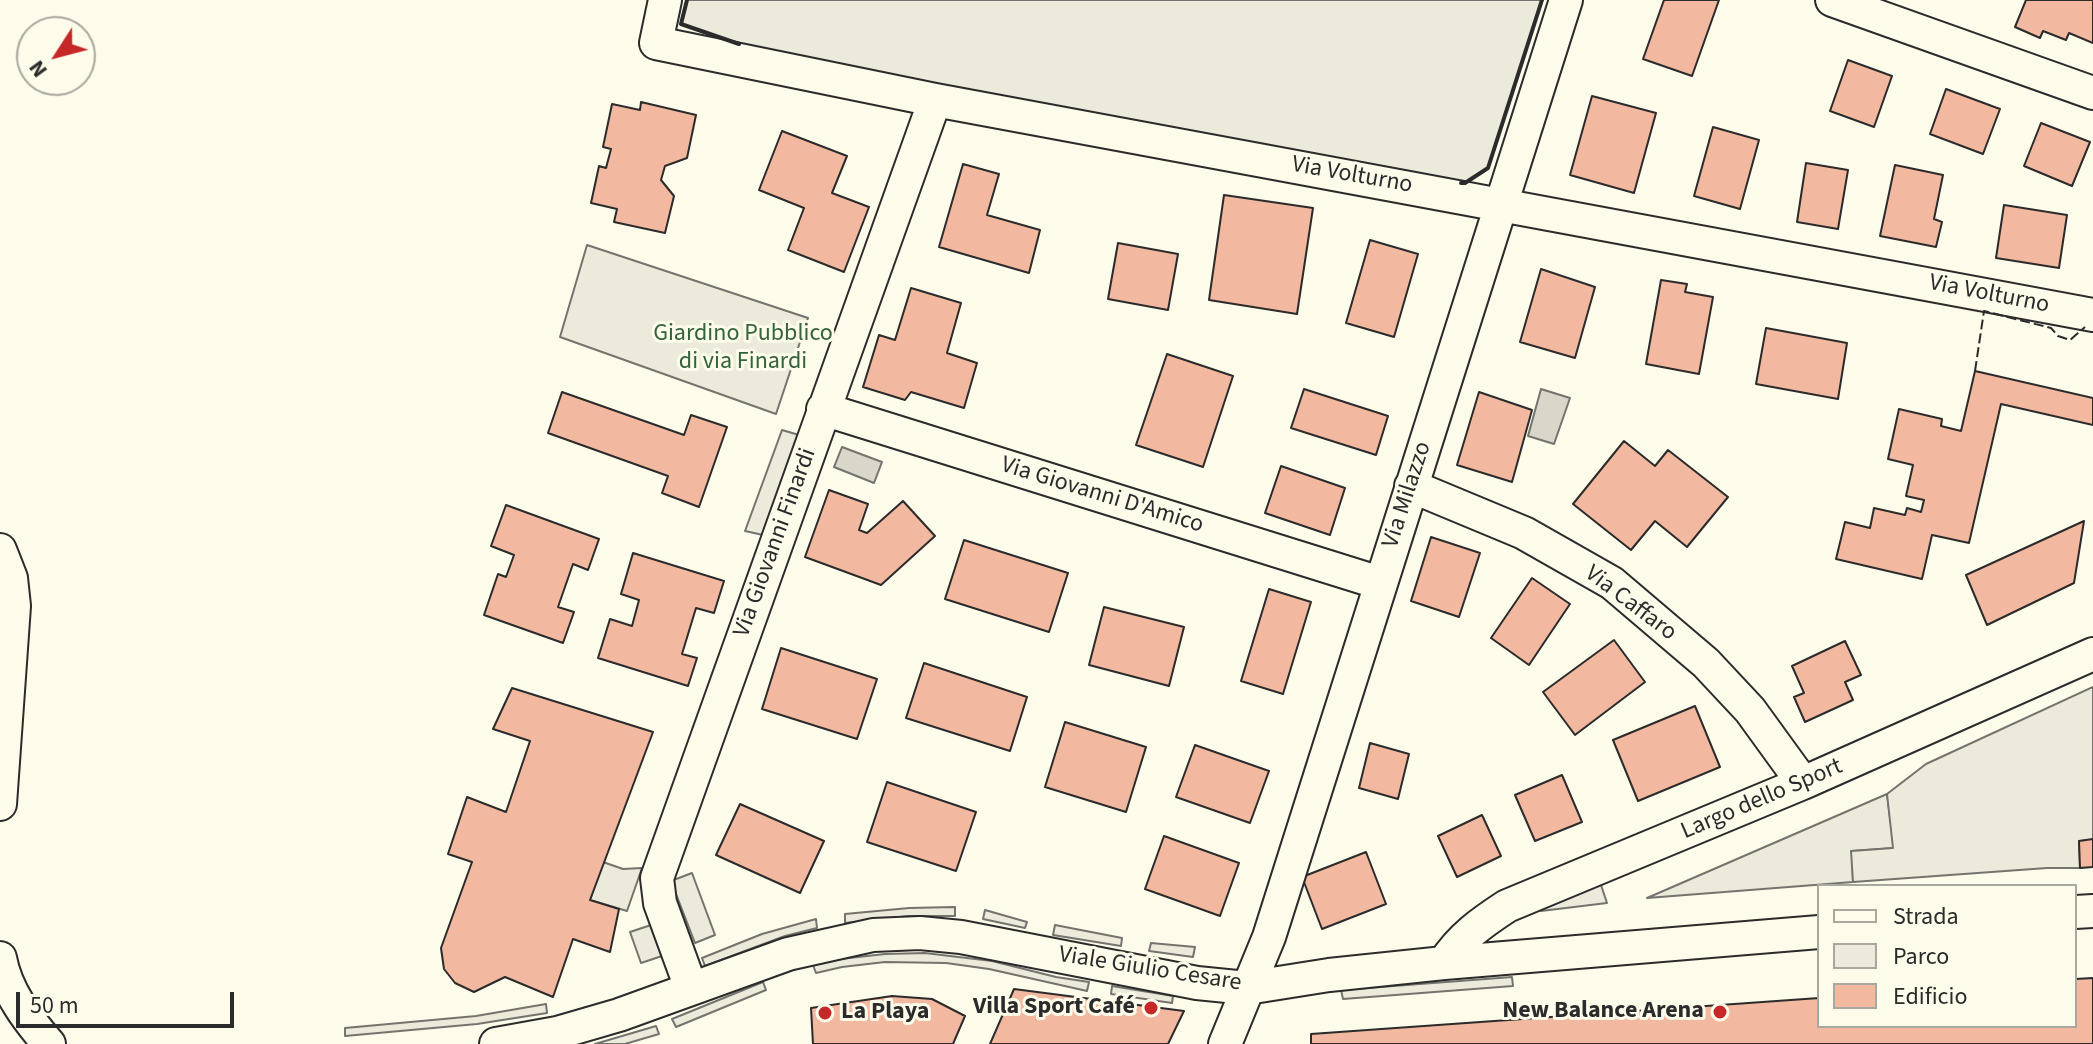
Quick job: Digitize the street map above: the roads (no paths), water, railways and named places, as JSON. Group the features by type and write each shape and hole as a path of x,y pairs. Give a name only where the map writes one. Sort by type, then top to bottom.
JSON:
{"street":[{"name":"Via Volturno","path":"665,0 656,43 935,100 2093,315"},
{"name":"Via Milazzo","path":"1225,1044 1269,937 1566,0"},
{"path":"1832,0 2093,93"},
{"name":"Via Giovanni Finardi","path":"691,988 660,903 657,878 935,100"},
{"name":"Via Giovanni D'Amico","path":"823,409 1380,583"},
{"name":"Via Caffaro","path":"1411,486 1524,533 1612,583 1706,663 1750,710 1803,783"},
{"path":"0,550 11,578 14,606 0,804"},
{"name":"Largo dello Sport","path":"1444,963 1457,943 1475,926 1507,906 1803,783 2093,654"},
{"name":"Viale Giulio Cesare","path":"496,1044 557,1033 811,947 873,935 920,933 961,937 1197,983 1247,988 1329,975 1444,963 1817,932"},
{"path":"0,958 2,971 15,999 49,1044"}],"place":[{"name":"Villa Sport Café","path":"1151,1008"},
{"name":"New Balance Arena","path":"1720,1012"},
{"name":"La Playa","path":"825,1013"}],"park label":[{"name":"Giardino Pubblico di via Finardi","path":"743,349"}]}
